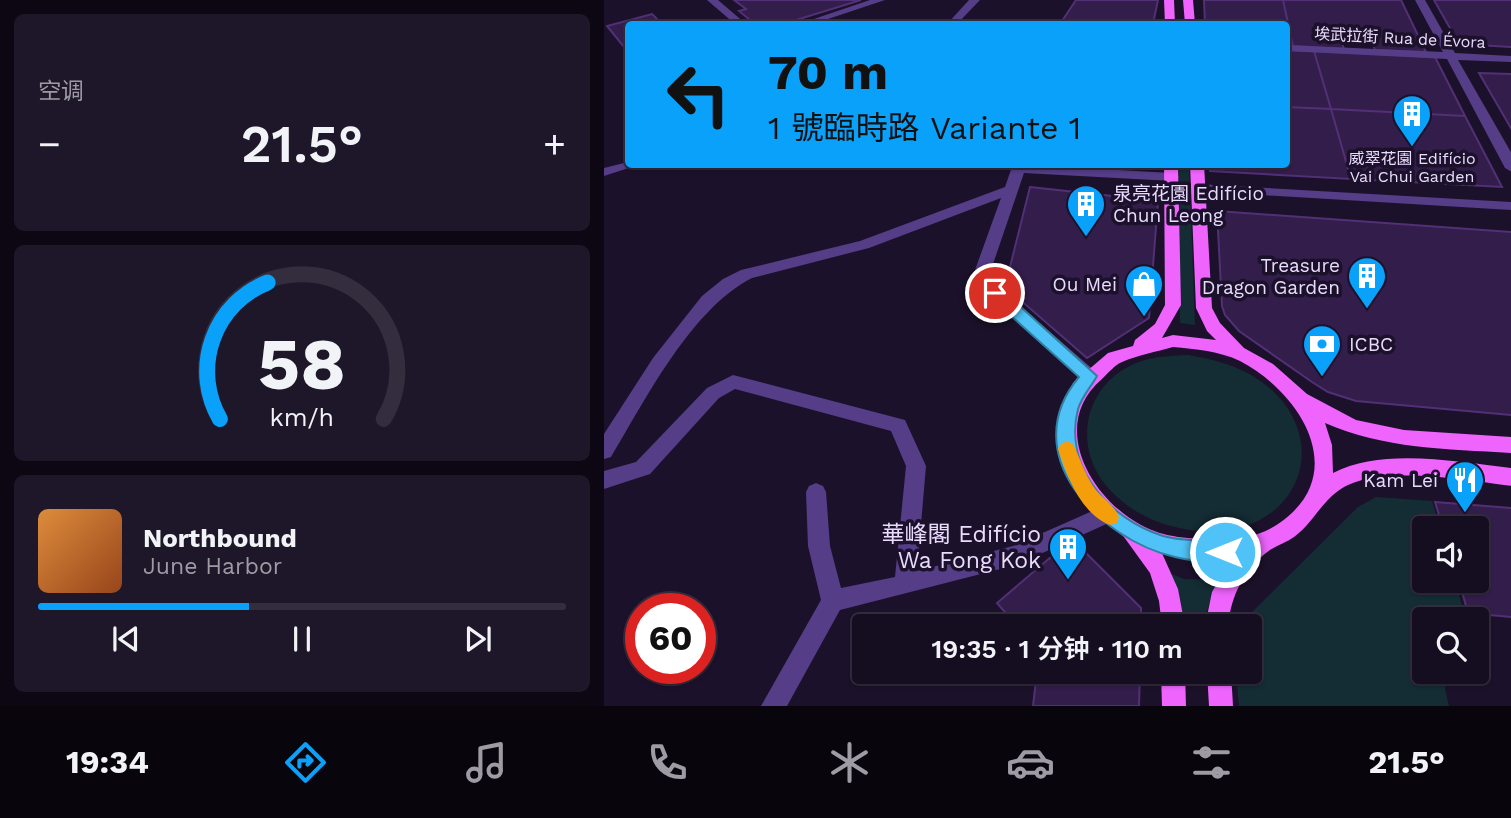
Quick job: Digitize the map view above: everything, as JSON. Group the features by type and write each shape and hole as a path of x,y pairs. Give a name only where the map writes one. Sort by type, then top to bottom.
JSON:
{"main road":[{"path":"1169,0 1170,21"},
{"path":"1188,0 1190,21"},
{"path":"1197,168 1204,309 1213,327 1230,345 1284,380 1313,417 1322,438 1324,460 1322,481 1313,502"},
{"path":"1171,171 1173,305 1166,323 1151,338 1109,359 1089,376 1070,406 1065,428 1067,451 1082,485 1112,518 1143,544 1162,573 1172,614"},
{"path":"1128,350 1173,341 1197,342 1220,347 1252,360"},
{"path":"1295,392 1317,410 1345,425 1377,434 1511,445"},
{"path":"1219,614 1225,585 1243,559 1298,521 1330,483 1355,471 1384,466 1511,477"},
{"path":"1112,518 1160,544 1191,551 1225,552 1267,541"},
{"path":"1173,684 1173,706"},
{"path":"1220,684 1221,706"}],"street":[{"path":"807,21 880,0"},
{"path":"955,21 975,0"},
{"path":"1420,0 1511,168"},
{"path":"716,3 735,1"},
{"path":"716,3 737,21"},
{"name":"埃武拉街 Rua de Évora","path":"1290,48 1511,59"},
{"path":"604,172 625,167"},
{"path":"1024,168 1012,189 983,270 982,282 1089,376"},
{"path":"995,293 991,280 992,268 1024,168"},
{"path":"1083,168 1171,171"},
{"path":"1198,188 1511,206"},
{"path":"604,451 659,363 708,300 729,283 747,274 864,245 1012,189"},
{"path":"604,480 642,468 713,393 733,382 898,425 916,466 905,586"},
{"path":"773,706 833,601 819,546 816,492"},
{"path":"833,601 905,586 1016,555 1112,518"}],"shaded area":[{"path":"1179,168 1189,168 1195,325 1180,323"},
{"path":"1188,355 1230,365 1258,379 1286,405 1297,427 1302,448 1300,470 1292,490 1277,508 1257,521 1232,530 1190,530 1163,524 1144,516 1110,490 1098,474 1090,456 1088,419 1104,386 1118,373 1136,363"},
{"path":"1376,497 1432,501 1436,516 1412,516 1412,593 1458,593 1463,607 1412,607 1412,684 1446,684 1449,706 1239,706 1237,684 1262,684 1262,614 1250,614 1358,507"},
{"path":"1162,570 1184,579 1217,580 1206,614 1180,614"}],"building":[{"path":"734,0 861,0 793,21 751,21 739,11 746,9"},
{"path":"1076,0 1158,0 1154,21 1062,21"},
{"path":"1204,0 1283,0 1288,21 1205,21"},
{"path":"1283,0 1401,0 1426,52 1375,50 1372,42 1341,40 1344,49 1293,46 1290,21 1288,21"},
{"path":"1434,0 1512,0 1512,47 1459,44"},
{"path":"652,14 659,21 626,21"},
{"path":"625,21 625,48 607,26"},
{"path":"1290,50 1314,51 1331,109 1290,107"},
{"path":"1314,51 1435,57 1465,116 1331,109"},
{"path":"1479,73 1512,74 1512,130"},
{"path":"1290,107 1331,109 1351,179 1210,171 1210,168 1290,168"},
{"name":"威翠花園 Edifício Vai Chui Garden","path":"1331,109 1465,116 1502,187 1351,179"},
{"name":"泉亮花園 Edifício Chun Leong","path":"1030,187 1158,201 1149,318 1087,358 1003,285 1008,275"},
{"name":"Treasure Dragon Garden","path":"1217,211 1512,232 1512,415 1356,401 1328,392 1312,382 1239,331 1225,315 1222,306"},
{"path":"1435,502 1512,508 1512,617 1489,615 1489,607 1466,607 1462,593 1489,593 1489,516 1439,516"},
{"name":"華峰閣 Edifício Wa Fong Kok","path":"1072,539 1141,608 1141,614 1007,614 997,603"},
{"path":"1036,684 1140,684 1139,706 1033,706"}],"slow traffic":[{"path":"1067,449 1075,474 1088,495 1110,517"}],"place":[{"name":"威翠花園 Edifício Vai Chui Garden","path":"1412,148"},
{"name":"泉亮花園 Edifício Chun Leong","path":"1086,238"},
{"name":"Treasure Dragon Garden","path":"1367,310"},
{"name":"Ou Mei","path":"1144,318"},
{"name":"ICBC","path":"1322,378"},
{"name":"Kam Lei","path":"1465,514"},
{"name":"華峰閣 Edifício Wa Fong Kok","path":"1068,581"}],"route":[{"path":"995,293 1089,376 1070,406 1065,428 1067,451 1075,474 1088,495 1106,514 1132,532 1160,544 1191,551 1225,552"}]}
